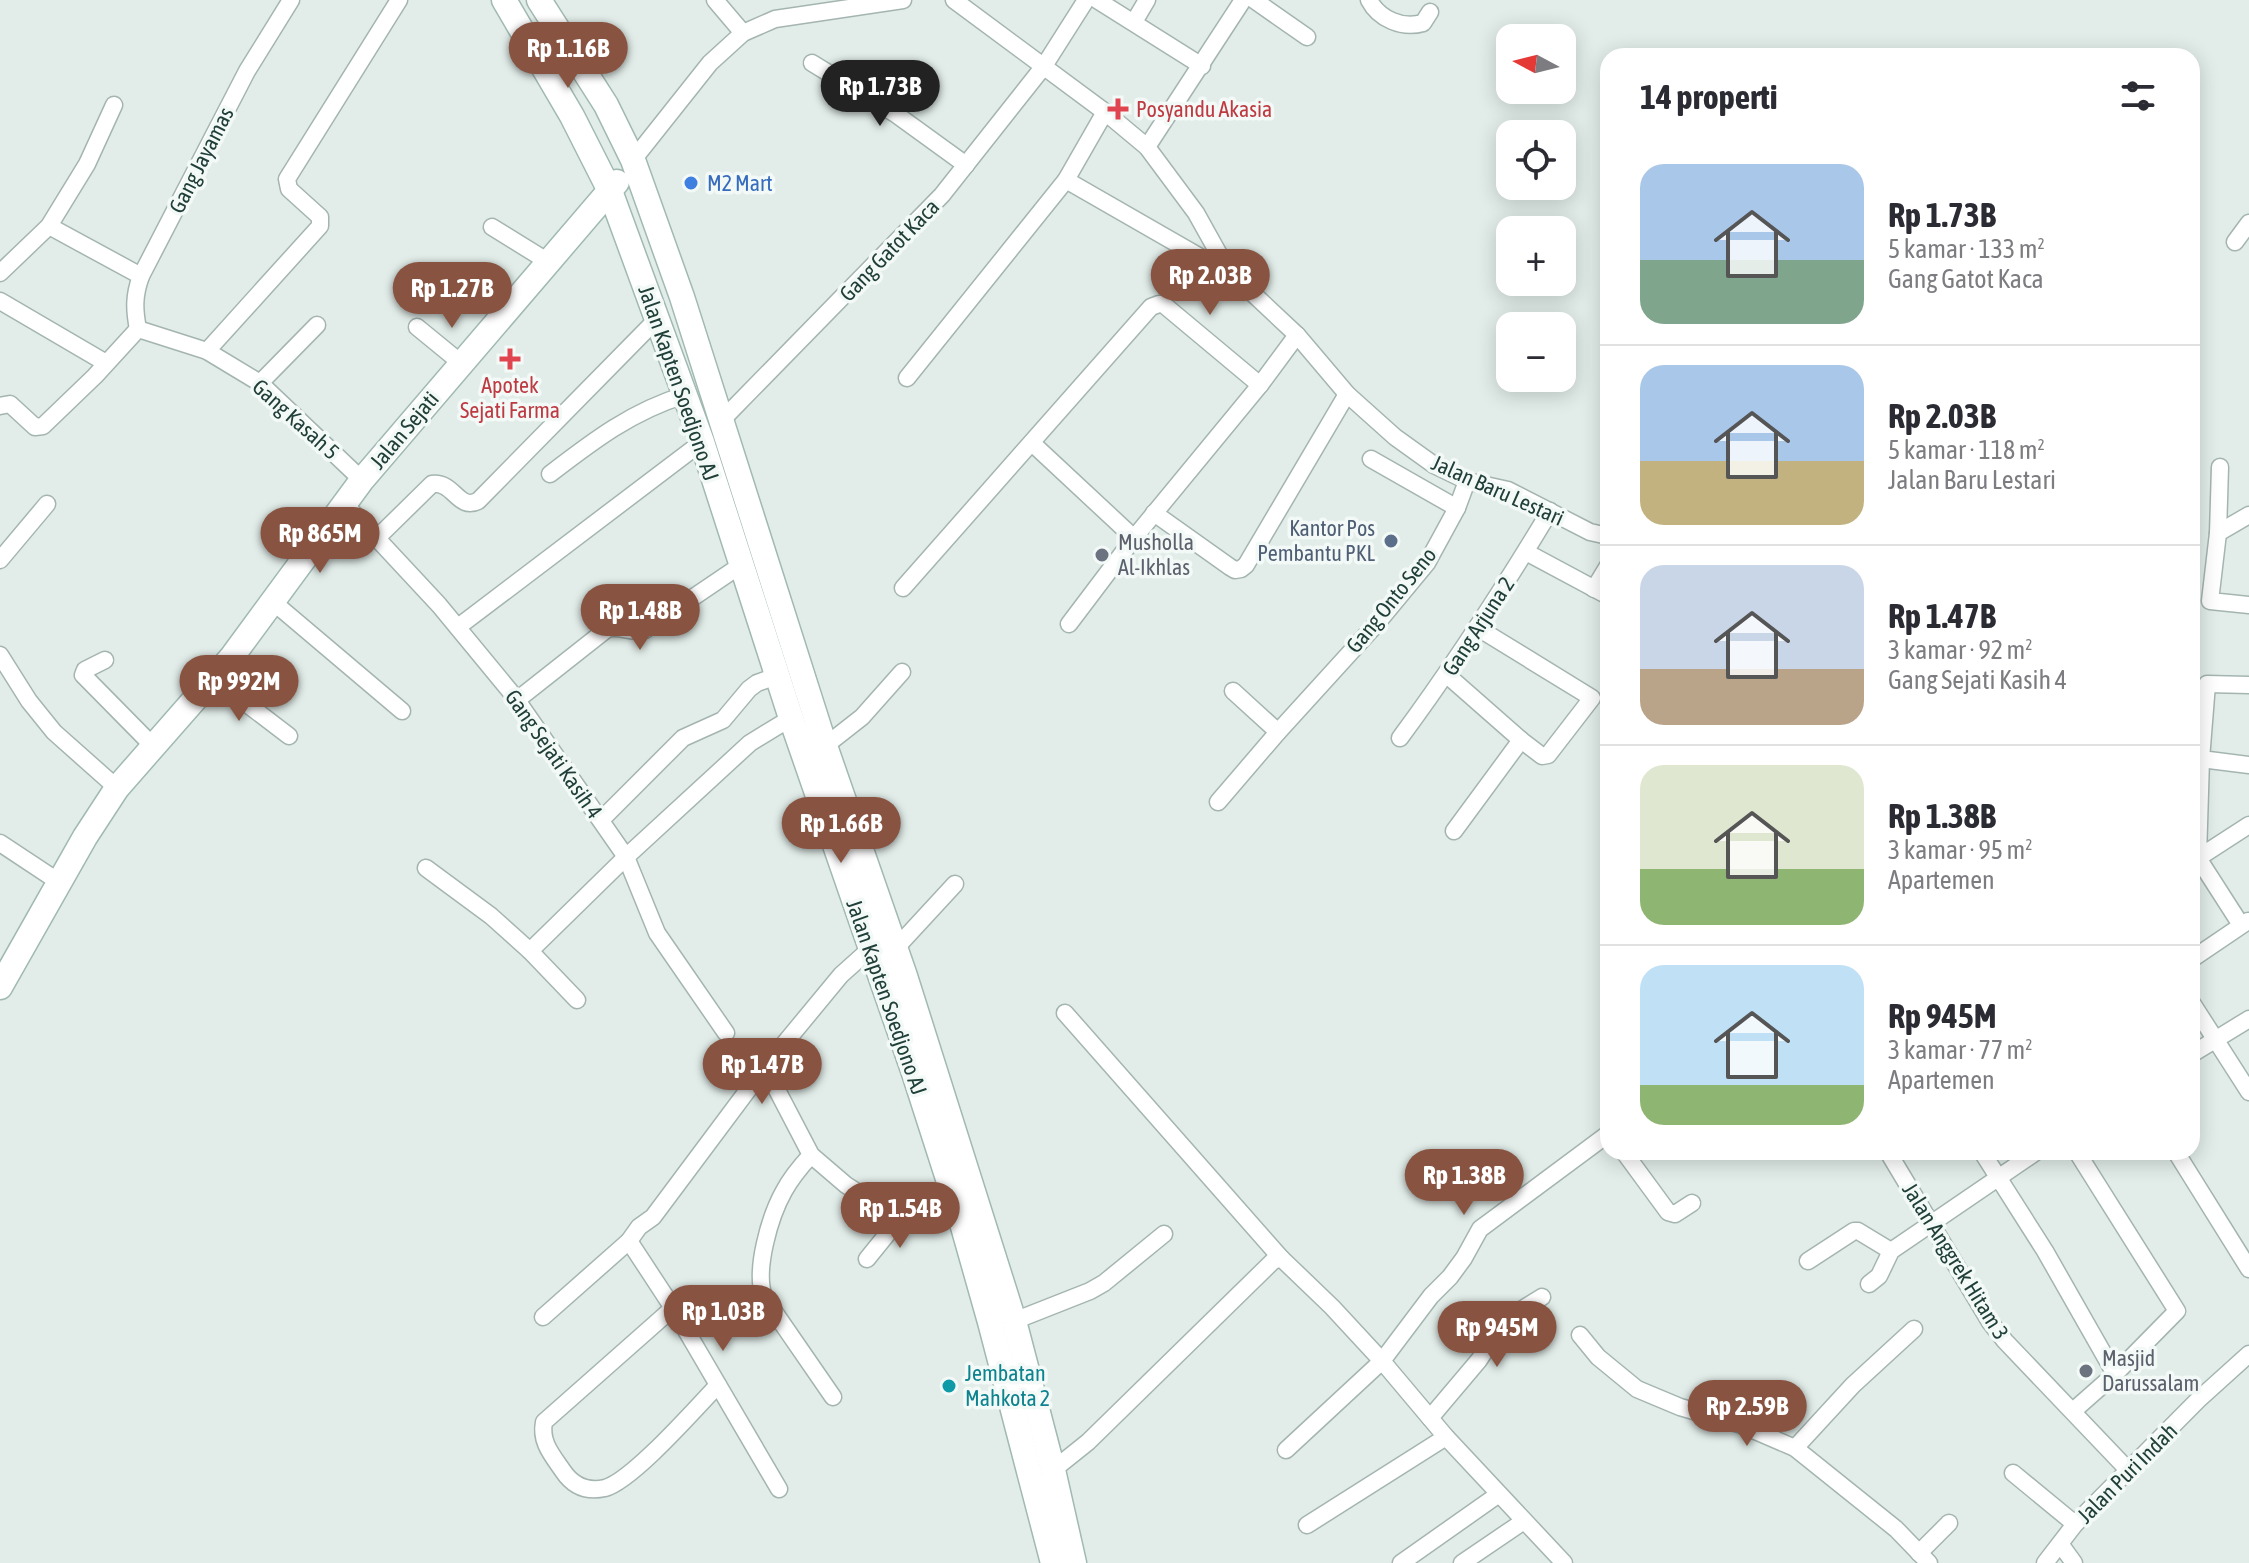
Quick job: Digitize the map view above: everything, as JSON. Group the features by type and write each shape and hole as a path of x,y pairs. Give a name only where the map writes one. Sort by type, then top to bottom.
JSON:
{"main road":[{"name":"Jalan Kapten Soedjono AJ","path":"504,0 572,116 610,191 658,318 870,949 894,980 1014,1321 1074,1563"},
{"name":"Jalan Kapten Soedjono AJ","path":"539,0 606,105 633,160 682,297 825,746 895,949 894,980 914,1073 960,1216 1053,1563"},
{"name":"Jalan Sejati","path":"0,987 85,837 117,788 231,658 362,480 610,191 633,160"}],"street":[{"name":"Gang Jayamas","path":"138,329 134,309 141,276 247,71 291,0"},
{"path":"207,351 320,226 320,217 289,189 287,179 399,0"},
{"path":"715,0 743,33"},
{"path":"633,160 710,63 743,33 775,19 903,0"},
{"name":"Jalan Baru Lestari","path":"954,0 1147,147 1196,213 1230,274 1297,335 1347,394 1395,437 1434,465 1467,481 1508,490 1600,534"},
{"name":"Gang Gatot Kaca","path":"721,421 942,195 1044,66 1086,0"},
{"path":"1097,0 1202,66"},
{"path":"1134,22 1147,0"},
{"path":"1147,147 1243,0"},
{"path":"1254,0 1307,37"},
{"path":"1369,0 1384,18 1402,24 1423,23 1430,12"},
{"path":"812,63 897,115 966,165"},
{"path":"3,264 49,226 87,164 114,105"},
{"path":"907,378 1066,180 1105,112"},
{"path":"1066,180 1230,274"},
{"path":"2235,242 2249,223"},
{"path":"49,226 141,276"},
{"path":"492,227 547,261"},
{"path":"0,301 106,363"},
{"path":"903,588 1151,307 1163,304 1260,385"},
{"path":"377,538 432,484 446,485 467,504 478,501 658,318"},
{"path":"260,383 317,325"},
{"path":"417,327 461,363"},
{"path":"0,406 10,404 35,427 43,426 138,329"},
{"name":"Gang Kasah 5","path":"138,329 207,351 260,383 362,480"},
{"path":"1069,624 1297,335"},
{"path":"1154,513 1230,567 1241,569 1347,394"},
{"path":"550,474 615,426 645,409 685,395"},
{"path":"458,627 702,442"},
{"path":"1032,443 1134,538"},
{"path":"1371,459 1457,508"},
{"path":"2210,601 2218,533 2220,467"},
{"name":"Gang Onto Seno","path":"1218,802 1427,563 1457,508 1467,481"},
{"name":"Gang Sejati Kasih 4","path":"344,503 458,627 517,700 626,857 657,933 726,1033"},
{"path":"0,560 47,504"},
{"name":"Gang Arjuna 2","path":"1400,738 1447,675 1550,511"},
{"path":"2218,533 2249,515"},
{"path":"1526,552 1600,591"},
{"path":"517,700 607,629 645,630 741,565"},
{"path":"2200,600 2249,605"},
{"path":"272,601 402,711"},
{"path":"1478,628 1600,702"},
{"path":"0,655 29,701 54,732 117,788"},
{"path":"105,660 85,670 83,675 153,746"},
{"path":"825,746 862,717 902,672"},
{"path":"1447,675 1542,756 1548,755 1592,698"},
{"path":"601,820 675,745 692,733 723,720 749,689 777,676"},
{"path":"213,678 289,736"},
{"path":"2200,683 2249,685"},
{"path":"1233,691 1278,732"},
{"path":"530,951 750,743 791,718"},
{"path":"2200,721 2200,792"},
{"path":"1454,831 1521,740"},
{"path":"2201,759 2249,765"},
{"path":"2200,857 2249,825"},
{"path":"0,843 59,882"},
{"path":"2200,861 2245,923 2200,954"},
{"path":"426,868 491,916 577,1000"},
{"path":"895,949 955,884"},
{"path":"543,1317 653,1217 765,1067 841,975 870,949"},
{"path":"1065,1013 1281,1258 1332,1307 1446,1437 1564,1563"},
{"path":"2200,1016 2249,1092"},
{"path":"2200,1049 2249,1019"},
{"path":"765,1067 811,1155 846,1185 901,1217 937,1220 960,1216"},
{"path":"1286,1450 1382,1361 1431,1296 1450,1277 1480,1229 1600,1140"},
{"path":"811,1155 791,1179 776,1209 760,1281 764,1297 833,1397"},
{"path":"1630,1160 1668,1212 1675,1214 1692,1203"},
{"name":"Jalan Anggrek Hitam 3","path":"1893,1160 1997,1331 2129,1471"},
{"path":"1987,1160 2051,1260 2115,1374"},
{"path":"1869,1284 1879,1276 1891,1251 2023,1160"},
{"path":"2073,1411 2115,1374 2177,1311 2082,1160"},
{"path":"2181,1160 2249,1269"},
{"path":"867,1259 901,1217"},
{"path":"1808,1261 1854,1231 1891,1251"},
{"path":"1014,1321 1104,1283 1164,1234"},
{"path":"629,1241 673,1308 779,1489"},
{"path":"1053,1470 1088,1442 1273,1261 1281,1258"},
{"path":"1430,1418 1479,1360 1505,1320 1542,1297"},
{"path":"673,1308 544,1422 542,1432 546,1446 570,1481 579,1487 602,1489 614,1485 640,1465 718,1385"},
{"path":"1795,1448 1853,1385 1914,1329"},
{"path":"1580,1335 1598,1357 1637,1389 1680,1407 1739,1424 1795,1448 1896,1529 1924,1558 1949,1523"},
{"name":"Jalan Puri Indah","path":"2045,1563 2075,1524 2198,1400 2249,1354"},
{"path":"1307,1525 1446,1437"},
{"path":"2013,1473 2075,1524"},
{"path":"1401,1563 1499,1494"},
{"path":"1462,1563 1524,1521"},
{"path":"2061,1545 2074,1563"}],"place":[{"name":"Posyandu Akasia","path":"1118,109"},
{"name":"M2 Mart","path":"691,183"},
{"name":"Apotek Sejati Farma","path":"510,359"},
{"name":"Kantor Pos Pembantu PKL","path":"1391,541"},
{"name":"Musholla Al-Ikhlas","path":"1102,555"},
{"name":"Masjid Darussalam","path":"2086,1371"},
{"name":"Jembatan Mahkota 2","path":"949,1386"}]}
